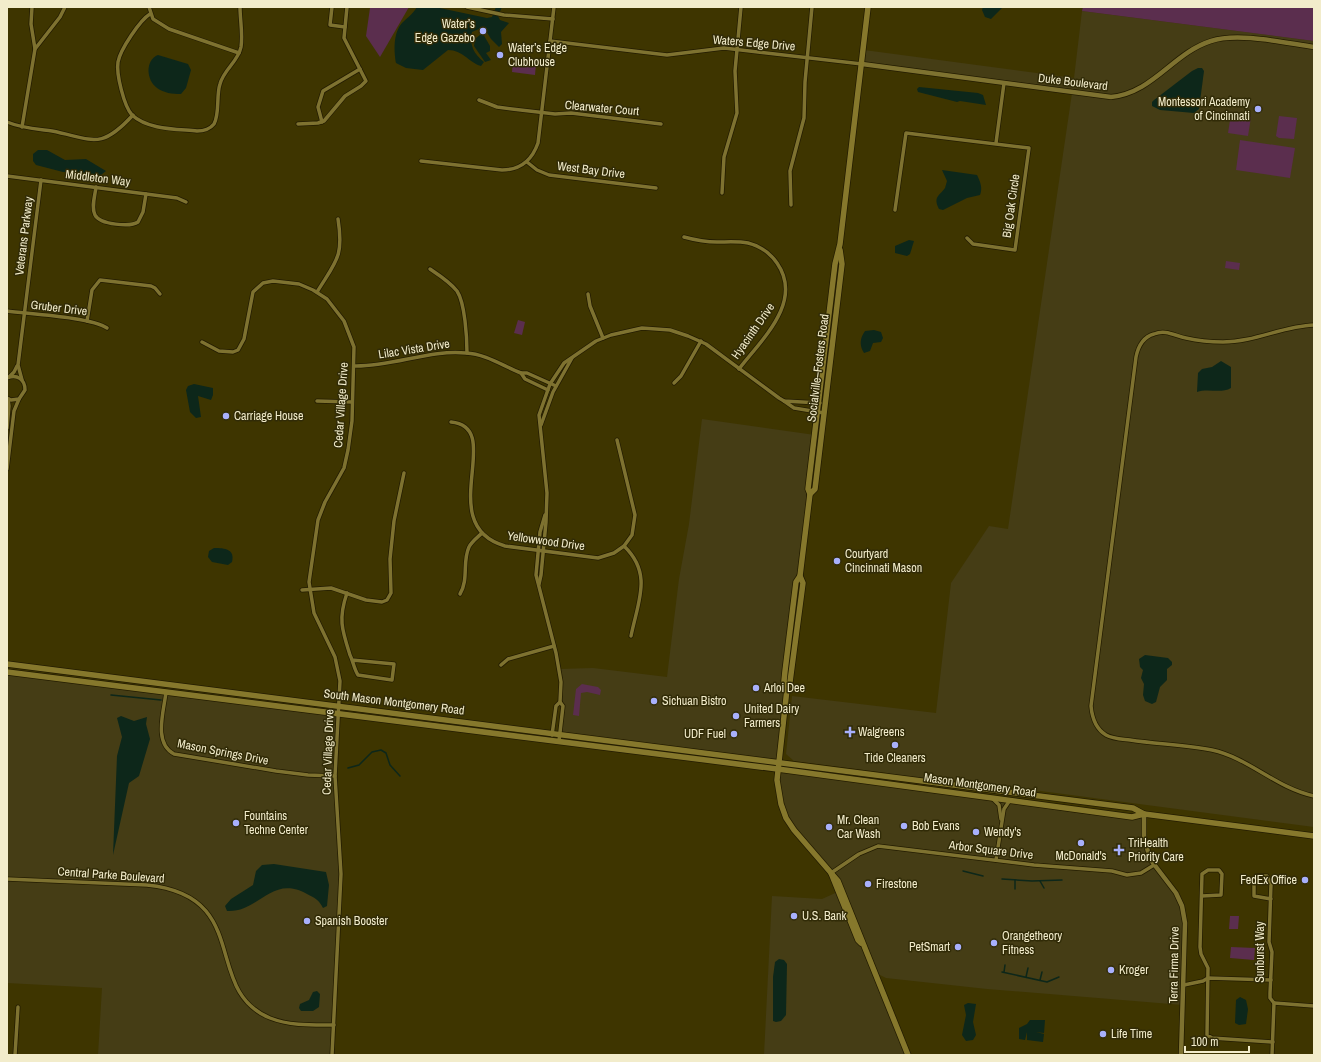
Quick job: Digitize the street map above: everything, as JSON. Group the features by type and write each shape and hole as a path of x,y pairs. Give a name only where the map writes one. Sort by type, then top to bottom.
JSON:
{"main road":[{"name":"Socialville–Fosters Road","path":"868,7 840,244 835,264 808,489 810,494 800,576 803,583 777,769 778,796 786,818 794,830 838,881 908,1055"},
{"name":"Socialville–Fosters Road","path":"810,494 814,489 842,264 840,244"},
{"name":"South Mason Montgomery Road","path":"7,664 778,762"},
{"name":"South Mason Montgomery Road","path":"7,672 777,769"},
{"name":"Mason Montgomery Road","path":"778,762 1132,808 1144,814 1314,836"},
{"name":"Mason Montgomery Road","path":"777,769 1132,817 1144,814"}],"street":[{"path":"22,127 35,49 31,24 32,7"},
{"path":"35,49 60,18 65,7"},
{"path":"148,7 150,14 160,24 169,29 239,54"},
{"path":"150,14 144,18 122,52 118,61 118,72 126,106 133,115 154,125 198,131 209,128 213,124 216,118 220,84 239,54 242,36 240,7"},
{"path":"332,7 330,25 345,27"},
{"path":"298,124 322,122 345,96 364,84 365,78 345,41 347,7"},
{"path":"467,7 504,15 553,20"},
{"path":"421,161 502,170 515,169 527,162 536,149 554,7"},
{"path":"722,193 724,157 736,114 735,71 741,7"},
{"path":"791,205 790,171 804,118 807,58 812,7"},
{"name":"Duke Boulevard","path":"862,64 1004,84 1101,96 1118,96 1136,91 1145,86 1191,51 1214,40 1239,38 1314,47"},
{"name":"Waters Edge Drive","path":"550,41 667,55 686,54 714,48 862,64"},
{"path":"322,122 318,107 323,91 360,69"},
{"path":"996,143 1004,84"},
{"name":"Clearwater Court","path":"479,100 497,107 541,113 570,113 661,124"},
{"path":"7,122 22,127 89,140 99,140 117,131 133,115"},
{"name":"Big Oak Circle","path":"896,210 906,133 1029,148 1015,250 973,244 967,238"},
{"name":"West Bay Drive","path":"527,162 537,170 549,175 656,188"},
{"name":"Middleton Way","path":"7,176 177,198 186,202"},
{"name":"Veterans Parkway","path":"22,380 18,365 41,180"},
{"path":"96,187 94,214 97,219 107,223 135,224 141,218 146,194"},
{"path":"317,292 335,263 340,251 338,219"},
{"name":"Hyacinth Drive","path":"684,237 703,242 742,242 754,245 771,255 782,271 786,290 781,312 739,369"},
{"path":"430,268 453,286 460,297 466,353"},
{"path":"87,321 92,290 100,280 151,286 156,288 160,294"},
{"name":"Cedar Village Drive","path":"202,342 219,351 233,352 238,350 244,339 253,292 263,283 273,281 296,283 317,292 333,305 344,321 353,343 354,366 350,440 346,462 340,477 325,502 318,520 310,574 311,603 317,622 335,656 339,671 340,706 338,714 335,776 341,874 332,1055"},
{"path":"588,294 590,306 603,338"},
{"name":"Gruber Drive","path":"7,311 87,321 107,328"},
{"path":"1314,325 1290,328 1250,340 1236,342 1210,342 1184,338 1166,332 1159,332 1148,336 1140,344 1136,357 1091,706 1094,720 1106,735 1139,741 1191,747 1227,755 1240,760 1280,785 1314,796"},
{"path":"538,584 541,576 546,522 545,514 547,483 539,415 547,390 564,363 603,338 632,329 651,328 670,330 701,341 770,393 784,400 794,408 824,413"},
{"path":"674,383 684,372 701,341"},
{"name":"Lilac Vista Drive","path":"354,366 375,366 439,354 466,353 484,357 521,373 527,373 556,386"},
{"path":"540,426 553,392 572,358"},
{"path":"8,377 14,372 18,365"},
{"name":"Lilac Vista Drive","path":"521,373 525,379 553,392"},
{"path":"7,469 14,411 18,399 25,390 22,380 16,376 8,377"},
{"path":"7,428 9,406 7,398 18,399"},
{"path":"784,400 825,404"},
{"path":"317,401 352,402"},
{"name":"Yellowwood Drive","path":"451,422 466,426 473,436 471,506 474,519 482,532 499,544 598,558 614,553 624,546"},
{"path":"617,440 636,515 632,534 624,546 637,561 641,574 641,587 631,636"},
{"path":"302,590 331,588 361,599 375,602 382,602 389,597 394,521 404,473"},
{"path":"545,514 541,522 537,550 536,575 554,646 561,682 560,702 563,706 559,741"},
{"path":"460,594 464,586 469,548 482,532"},
{"path":"347,593 343,605 341,626 352,660 358,675 392,680 394,664 352,660"},
{"path":"501,665 505,660 514,656 554,646"},
{"name":"Mason Springs Drive","path":"166,692 162,739 166,748 174,754 269,770 308,775 335,776"},
{"path":"552,741 556,706 560,702"},
{"path":"992,798 998,805 1001,822"},
{"path":"996,860 1004,808 1010,800"},
{"name":"Terra Firma Drive","path":"1144,814 1144,837 1154,865 1176,894 1184,914 1186,948 1181,1055"},
{"name":"Arbor Square Drive","path":"831,873 859,854 878,846 1034,865 1112,871 1127,875 1141,873 1154,865"},
{"path":"1202,896 1221,895 1222,874 1219,870 1208,870 1202,874 1200,947 1201,954 1208,968 1207,1035 1212,1038 1273,1042"},
{"name":"Sunburst Way","path":"1271,899 1254,896 1254,880 1257,876 1267,876 1272,884 1269,942 1272,952 1270,998 1274,1003 1272,1055"},
{"name":"Central Parke Boulevard","path":"7,879 147,885 169,888 184,893 204,908 213,921 235,982 242,996 251,1006 264,1015 280,1021 334,1025"},
{"path":"1184,985 1203,981 1208,978 1270,980"},
{"path":"1274,1003 1314,1006"},
{"path":"15,1055 18,1007"}],"shaded area":[{"path":"409,7 380,57 366,36 370,8"},
{"path":"417,7 435,7 487,18 492,17 496,7 502,7 498,16 500,20 509,23 501,32 502,44 499,47 491,39 485,29 479,29 472,32 471,41 473,49 477,56 484,62 481,66 472,62 458,52 448,50 423,70 406,68 396,63 396,37 399,27"},
{"path":"983,7 1003,7 991,19 985,17 982,10"},
{"path":"1083,7 1314,7 1314,41 1082,11"},
{"path":"1082,11 1314,41 1314,827 928,776 927,780 901,777 887,773 794,761 786,754 792,696 936,713 951,583 989,526 1008,529 1072,93 862,64 864,50 1074,78"},
{"path":"483,34 490,46 490,51 486,53 491,60 485,62 474,46 475,39"},
{"path":"158,55 188,64 191,70 186,88 181,94 162,91 153,84 148,70 151,61"},
{"path":"513,61 536,64 535,75 512,72"},
{"path":"1198,68 1202,68 1204,71 1199,109 1194,113 1160,110 1152,106 1152,102 1154,100"},
{"path":"919,87 978,93 983,95 986,105 960,101 957,102 918,92 917,89"},
{"path":"1231,114 1251,117 1248,136 1228,133"},
{"path":"1279,116 1297,118 1294,139 1279,138 1276,136"},
{"path":"1240,140 1295,148 1290,178 1236,170"},
{"path":"38,150 47,150 65,160 86,159 106,171 101,175 63,172 36,165 33,161 33,154"},
{"path":"942,170 977,175 981,187 980,195 967,198 943,210 939,209 937,199 945,188 947,181"},
{"path":"909,240 914,241 910,254 907,256 895,253 895,246"},
{"path":"1226,261 1240,263 1239,270 1225,268"},
{"path":"518,320 525,322 522,335 514,333"},
{"path":"874,330 881,332 883,338 881,342 873,343 870,351 864,353 861,344 862,336 865,331"},
{"path":"1221,361 1231,367 1231,388 1223,391 1197,392 1198,373 1202,369 1212,367"},
{"path":"194,384 213,388 211,400 198,396 201,417 196,418 190,412 186,390 188,386"},
{"path":"702,419 815,435 810,494 796,582 785,671 787,689 777,769 1132,817 1144,814 1143,821 1150,859 1176,893 1184,914 1183,1005 987,989 886,978 874,972 908,1055 764,1055 772,896 822,899 842,890 786,818 777,770 710,761 711,755 559,734 563,706 560,702 560,669 593,668 667,677 679,579 689,524"},
{"path":"214,548 222,548 231,552 233,558 232,562 228,565 212,562 208,557 209,551"},
{"path":"1145,655 1168,658 1172,662 1172,665 1167,669 1167,680 1160,687 1156,702 1152,704 1145,701 1143,695 1144,684 1141,678 1143,670 1140,667 1139,659"},
{"path":"7,672 339,714 335,761 341,854 332,1055 98,1055 102,988 7,983"},
{"path":"582,684 598,687 601,690 600,695 587,692 581,693 579,716 573,715 576,689"},
{"path":"121,716 134,721 147,717 146,724 150,739 139,776 129,783 113,855 117,756 122,737 117,718"},
{"path":"274,864 326,872 329,885 327,906 323,908 320,903 307,894 295,889 284,888 274,891 248,906 238,910 227,911 225,906 231,899 253,885 256,871 262,865"},
{"path":"1230,916 1239,916 1238,929 1229,929"},
{"path":"1231,947 1255,948 1254,960 1230,958"},
{"path":"779,959 784,960 787,964 786,1015 781,1021 776,1022 773,1021 773,977 775,962"},
{"path":"317,991 320,994 319,1007 313,1011 301,1011 299,1008 300,1004 309,1000 313,992"},
{"path":"1240,997 1246,1000 1248,1009 1246,1024 1239,1025 1235,1023 1236,1000"},
{"path":"968,1003 976,1004 973,1022 976,1035 973,1040 966,1041 962,1035 966,1015 964,1005"},
{"path":"1030,1020 1045,1020 1044,1033 1036,1032 1044,1034 1043,1042 1027,1040 1027,1032 1025,1040 1019,1039 1019,1028 1027,1024"}],"waterway":[{"path":"111,695 161,700"},
{"path":"348,768 359,765 372,752 381,750 386,753 390,765 400,776"},
{"path":"963,871 983,876"},
{"path":"1002,879 1032,881 1062,880"},
{"path":"1015,880 1015,889"},
{"path":"1040,881 1044,888"},
{"path":"1004,972 1005,965"},
{"path":"1026,977 1028,968"},
{"path":"1002,972 1047,982 1059,977"},
{"path":"1040,980 1042,972"}],"place":[{"name":"Water’s Edge Gazebo","path":"483,31"},
{"name":"Water’s Edge Clubhouse","path":"500,55"},
{"name":"Montessori Academy of Cincinnati","path":"1258,109"},
{"name":"Carriage House","path":"226,416"},
{"name":"Courtyard Cincinnati Mason","path":"837,561"},
{"name":"Arloi Dee","path":"756,688"},
{"name":"Sichuan Bistro","path":"654,701"},
{"name":"United Dairy Farmers","path":"736,716"},
{"name":"Walgreens","path":"850,732"},
{"name":"UDF Fuel","path":"734,734"},
{"name":"Tide Cleaners","path":"895,745"},
{"name":"Fountains Techne Center","path":"236,823"},
{"name":"Bob Evans","path":"904,826"},
{"name":"Mr. Clean Car Wash","path":"829,827"},
{"name":"Wendy's","path":"976,832"},
{"name":"McDonald's","path":"1081,843"},
{"name":"TriHealth Priority Care","path":"1119,850"},
{"name":"FedEx Office","path":"1305,880"},
{"name":"Firestone","path":"868,884"},
{"name":"U.S. Bank","path":"794,916"},
{"name":"Spanish Booster","path":"307,921"},
{"name":"Orangetheory Fitness","path":"994,943"},
{"name":"PetSmart","path":"958,947"},
{"name":"Kroger","path":"1111,970"},
{"name":"Life Time","path":"1103,1034"}]}
